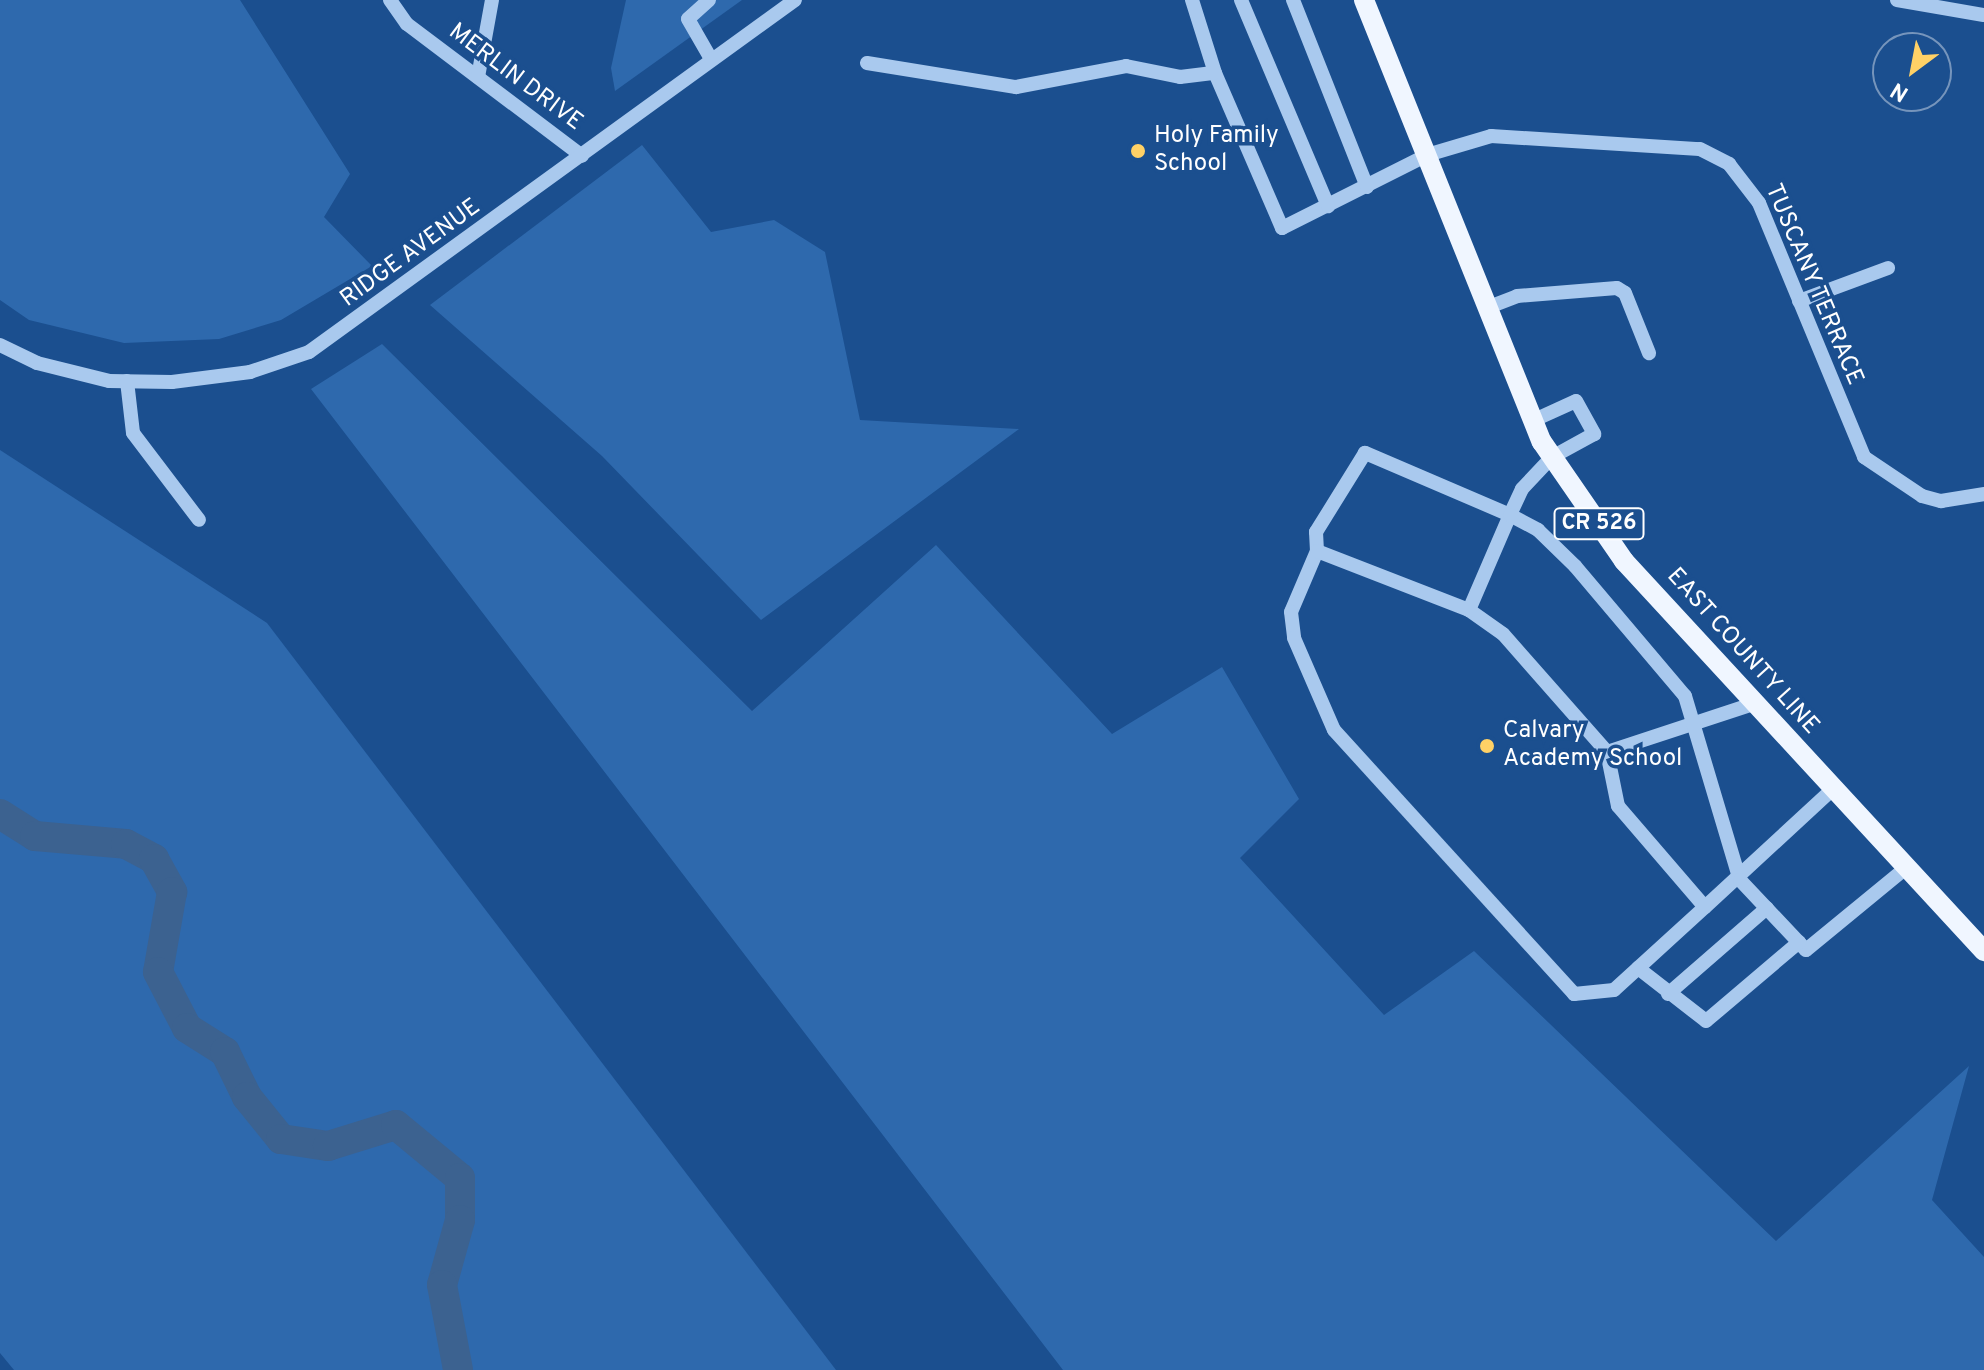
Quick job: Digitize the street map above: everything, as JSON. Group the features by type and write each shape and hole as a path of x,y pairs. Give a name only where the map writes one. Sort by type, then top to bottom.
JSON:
{"main road":[{"name":"EAST COUNTY LINE","path":"1364,0 1532,421 1552,457 1624,561 1832,790 1982,945"}],"street":[{"name":"MERLIN DRIVE","path":"390,0 407,24 582,156"},
{"path":"478,77 492,0"},
{"path":"709,0 688,19 711,59"},
{"name":"RIDGE AVENUE","path":"0,345 37,363 127,381 250,372 309,352 795,0"},
{"path":"867,63 1016,87 1126,66 1180,77 1215,73 1192,0"},
{"path":"1241,0 1328,206"},
{"path":"1293,0 1367,187"},
{"path":"1897,0 1984,15"},
{"name":"TUSCANY TERRACE","path":"1215,73 1282,228 1427,155 1491,136 1700,149 1729,164 1748,185 1864,457 1922,496 1941,501 1984,494"},
{"path":"1799,301 1888,268"},
{"path":"1489,307 1517,296 1617,288 1625,293 1649,353"},
{"path":"127,381 133,433 199,520"},
{"path":"1469,610 1522,489 1552,457 1594,434 1576,401 1532,421"},
{"path":"1803,946 1740,880 1685,696 1575,566 1538,530 1365,453 1349,487 1322,515 1317,551 1291,612 1294,638 1334,730 1574,994 1614,990 1705,907 1740,880 1832,790"},
{"path":"1317,551 1469,610 1503,634 1607,752 1618,806 1705,907"},
{"path":"1607,752 1753,704"},
{"path":"1638,968 1706,1021 1906,868"},
{"path":"1668,994 1767,908"}],"shaded area":[{"path":"0,0 240,0 350,174 324,217 372,266 281,320 219,339 124,343 29,320 0,300"},
{"path":"626,0 742,0 615,91 611,68"},
{"path":"642,145 711,232 774,220 825,252 860,420 1019,429 761,620 602,456 430,305"},
{"path":"382,344 752,711 936,545 1112,734 1222,667 1299,799 1240,858 1384,1015 1474,951 1776,1241 1969,1066 1932,1200 1984,1257 1984,1370 1063,1370 311,389"},
{"path":"0,450 267,623 836,1370 14,1370 0,1353"}],"waterway":[{"path":"0,814 35,836 126,844 154,859 172,892 158,972 187,1028 225,1052 247,1097 281,1139 328,1146 396,1125 460,1178 460,1220 442,1285 458,1370"}],"place":[{"name":"Holy Family School","path":"1138,151"},
{"name":"Calvary Academy School","path":"1487,746"}]}
